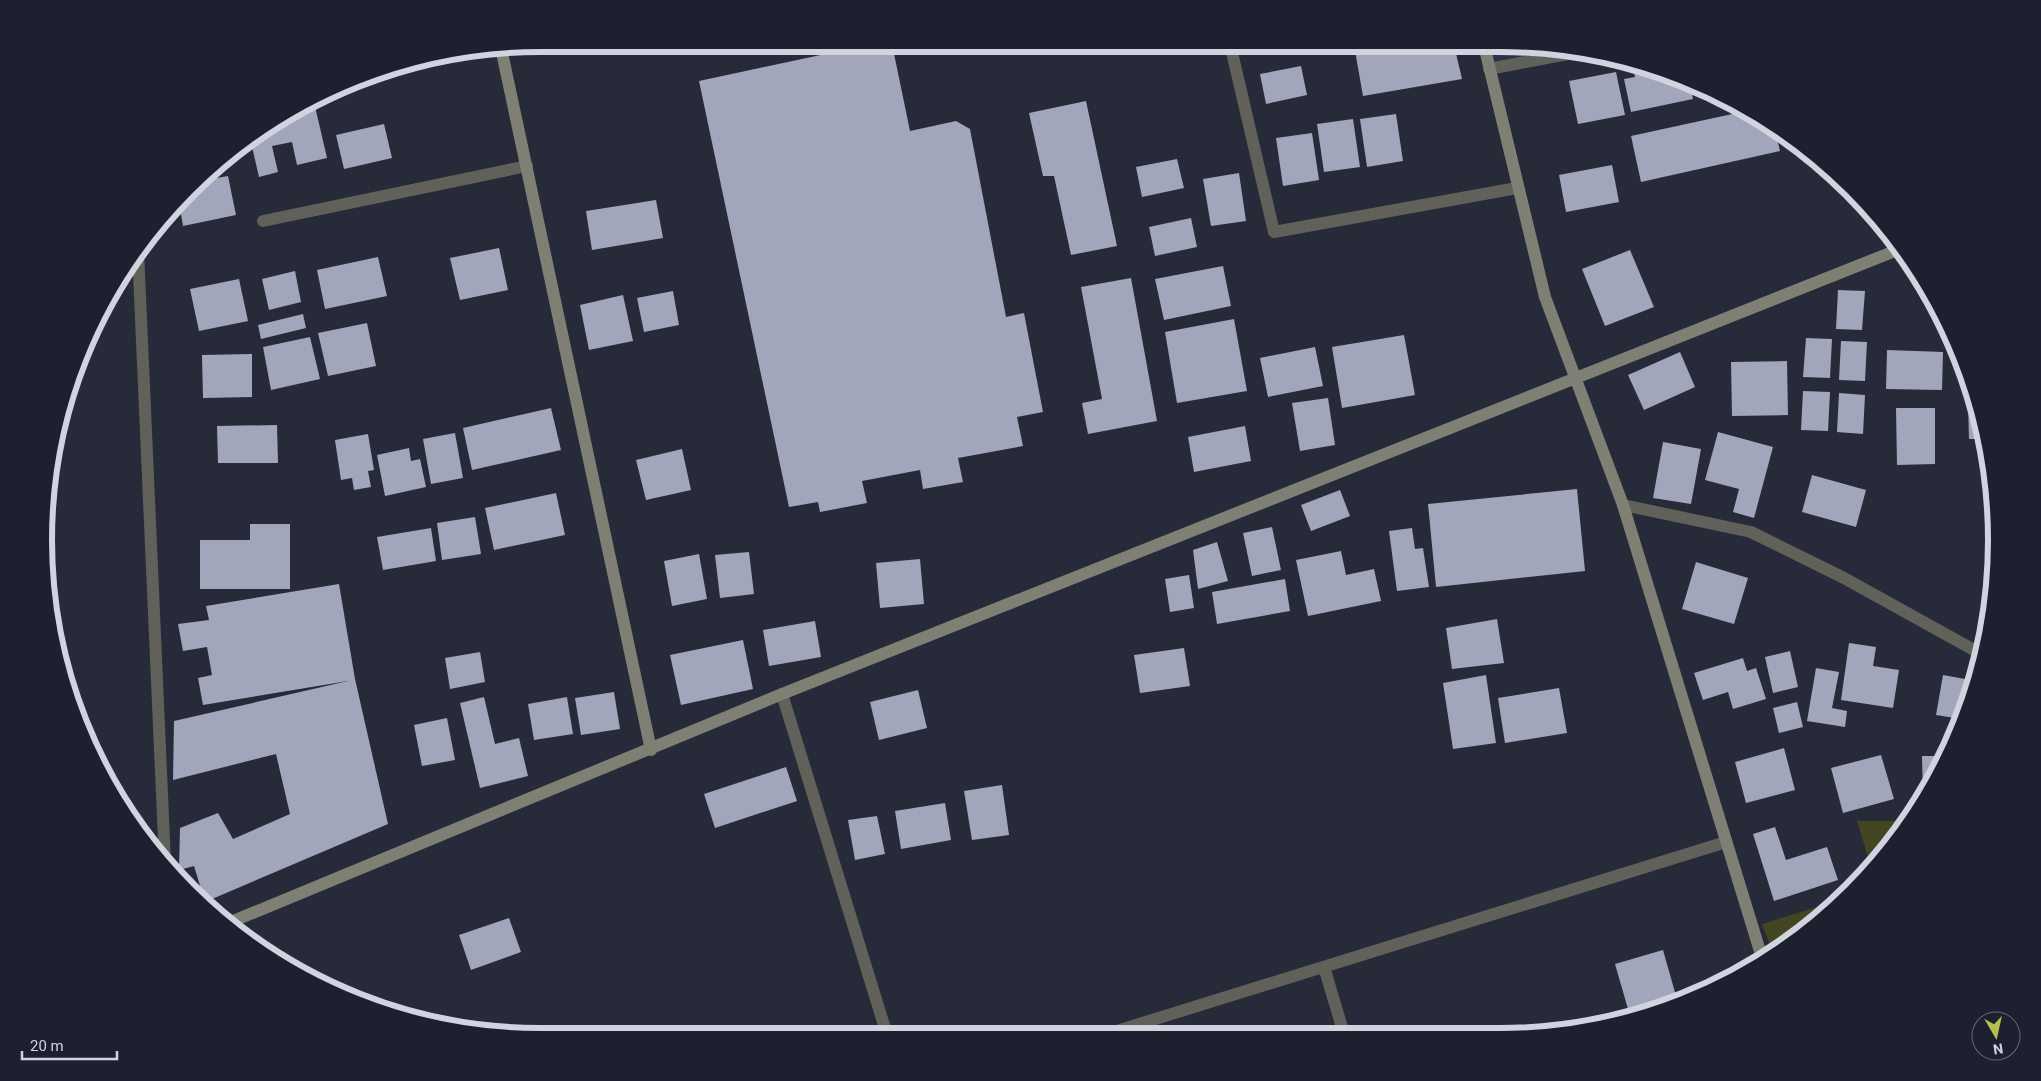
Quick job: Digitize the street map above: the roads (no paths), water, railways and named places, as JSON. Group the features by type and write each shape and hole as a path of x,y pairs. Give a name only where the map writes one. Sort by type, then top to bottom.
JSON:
{"street":[{"path":"1232,52 1274,232 1516,188"},
{"path":"1485,52 1516,188 1544,298 1577,379 1623,505 1761,953"},
{"path":"502,55 651,750"},
{"path":"1489,69 1556,56"},
{"path":"263,220 527,166"},
{"path":"234,921 651,750 782,694 1894,251"},
{"path":"139,264 165,851"},
{"path":"1623,505 1751,532 1844,578 1975,652"},
{"path":"782,694 885,1028"},
{"path":"1126,1028 1726,842"},
{"path":"1324,967 1342,1028"}]}
